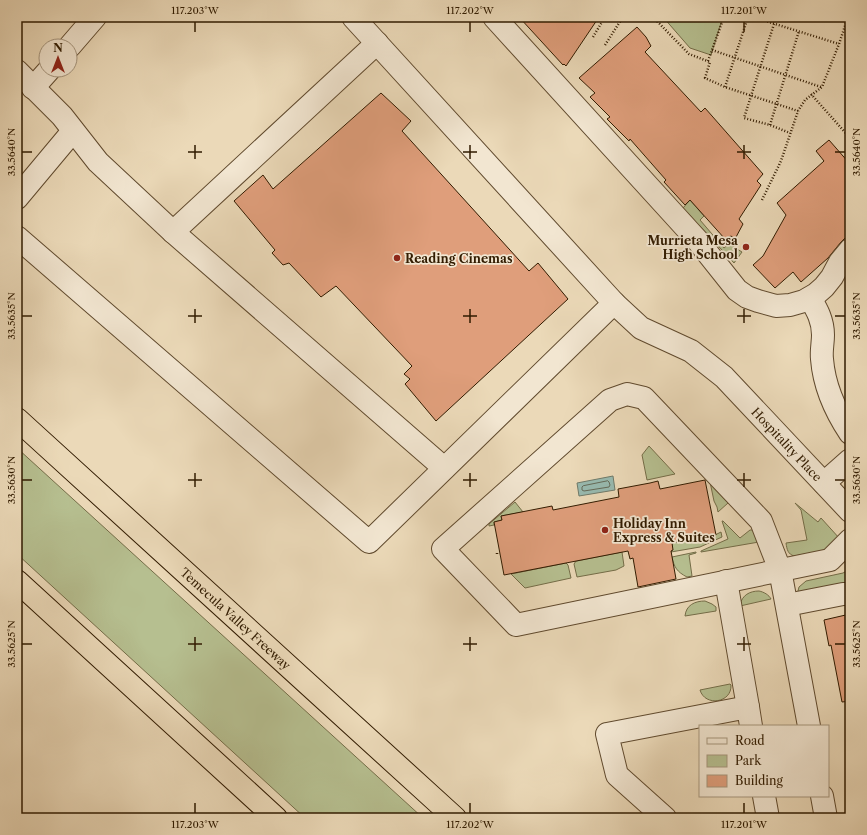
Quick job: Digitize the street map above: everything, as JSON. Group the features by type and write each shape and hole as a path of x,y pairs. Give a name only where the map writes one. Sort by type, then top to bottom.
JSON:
{"highway":[{"path":"17,409 42,441"},
{"name":"Temecula Valley Freeway","path":"17,419 455,818"},
{"path":"17,581 276,818"}],"street":[{"path":"77,38 95,17"},
{"name":"Hospitality Place","path":"353,17 614,303 641,328 691,351 724,378 850,510"},
{"path":"494,17 698,241 737,290 747,297 758,302 776,306 804,302 824,287 832,277 840,262 850,250"},
{"path":"173,232 377,43"},
{"path":"17,71 62,116 98,162 173,232 444,468"},
{"path":"34,88 42,78"},
{"path":"17,198 73,131"},
{"path":"17,238 369,542 614,303"},
{"path":"810,298 820,316 823,333 821,358 825,378 834,406 850,434"},
{"path":"809,725 780,570 761,521 644,398 627,394 610,400 443,549 516,625 726,581 780,570 830,560 850,540"},
{"path":"824,483 850,460"},
{"path":"665,818 617,775 607,734 749,717 726,581"},
{"path":"787,605 843,594 850,594"},
{"path":"764,797 768,818"},
{"path":"822,797 826,818"}],"path":[{"path":"593,37 605,17"},
{"path":"605,45 623,17"},
{"path":"652,17 689,54 708,61"},
{"path":"724,17 708,61 710,62 704,78 725,87 798,111"},
{"path":"725,87 748,17"},
{"path":"753,17 839,44"},
{"path":"762,200 781,161 798,111 811,94 822,87 848,17"},
{"path":"774,24 744,118 790,133"},
{"path":"770,126 799,31"},
{"path":"712,50 822,87"},
{"path":"811,94 850,138"}],"green space":[{"path":"663,17 723,17 711,55 690,48"},
{"path":"690,200 704,216 700,220 724,248 729,244 742,252 734,263 683,208"},
{"path":"649,446 675,474 647,480 642,455"},
{"path":"17,448 423,818 305,818 17,554"},
{"path":"710,482 728,503 718,512 714,501"},
{"path":"515,502 523,512 501,516 502,520 494,522 494,525 489,526 489,524"},
{"path":"795,503 818,522 821,518 840,539 833,549 794,556 789,553 786,543 807,540 801,510"},
{"path":"722,521 740,538 750,530 753,530 759,542 701,552 728,539"},
{"path":"721,532 722,537 700,547 671,552 672,543 715,535"},
{"path":"622,552 624,566 616,570 577,577 574,564 576,561"},
{"path":"696,552 689,555 692,576 687,577 676,569 672,557"},
{"path":"566,563 568,565 571,578 525,588 511,574"},
{"path":"850,569 850,586 799,593 798,591 799,587 806,581 843,573"},
{"path":"759,591 769,596 771,599 740,606 747,594"},
{"path":"705,601 716,607 716,611 685,616 689,606"},
{"path":"730,684 730,691 727,696 718,701 707,699 700,690"}],"water":[{"path":"613,476 615,490 579,496 577,483"}],"building":[{"path":"519,17 599,17 566,66 564,64 563,65"},
{"path":"637,27 646,37 651,46 645,52 701,112 705,108 763,174 757,181 761,185 739,219 743,224 735,239 731,236 725,239 690,200 685,205 664,182 666,180 630,139 629,141 607,119 610,117 590,97 595,93 579,78"},
{"name":"Reading Cinemas","path":"381,93 411,121 402,131 529,271 538,263 568,299 436,421 405,384 410,379 404,374 412,366 336,286 321,297 289,263 283,265 272,253 275,250 234,201 263,175 273,189"},
{"path":"829,140 850,164 850,238 845,238 828,258 801,282 793,272 775,288 753,265 763,256 786,215 777,203 824,161 816,151"},
{"name":"Holiday Inn Express & Suites","path":"705,480 716,535 672,543 673,550 671,551 676,579 638,587 633,558 630,559 628,551 504,575 494,522 502,520 501,516 552,506 553,510 619,497 618,489 658,481 660,489"},
{"path":"850,614 850,701 842,702 831,645 829,646 824,620"}],"place":[{"name":"Murrieta Mesa High School","path":"746,247"},
{"name":"Reading Cinemas","path":"397,258"},
{"name":"Holiday Inn Express & Suites","path":"605,530"}]}
